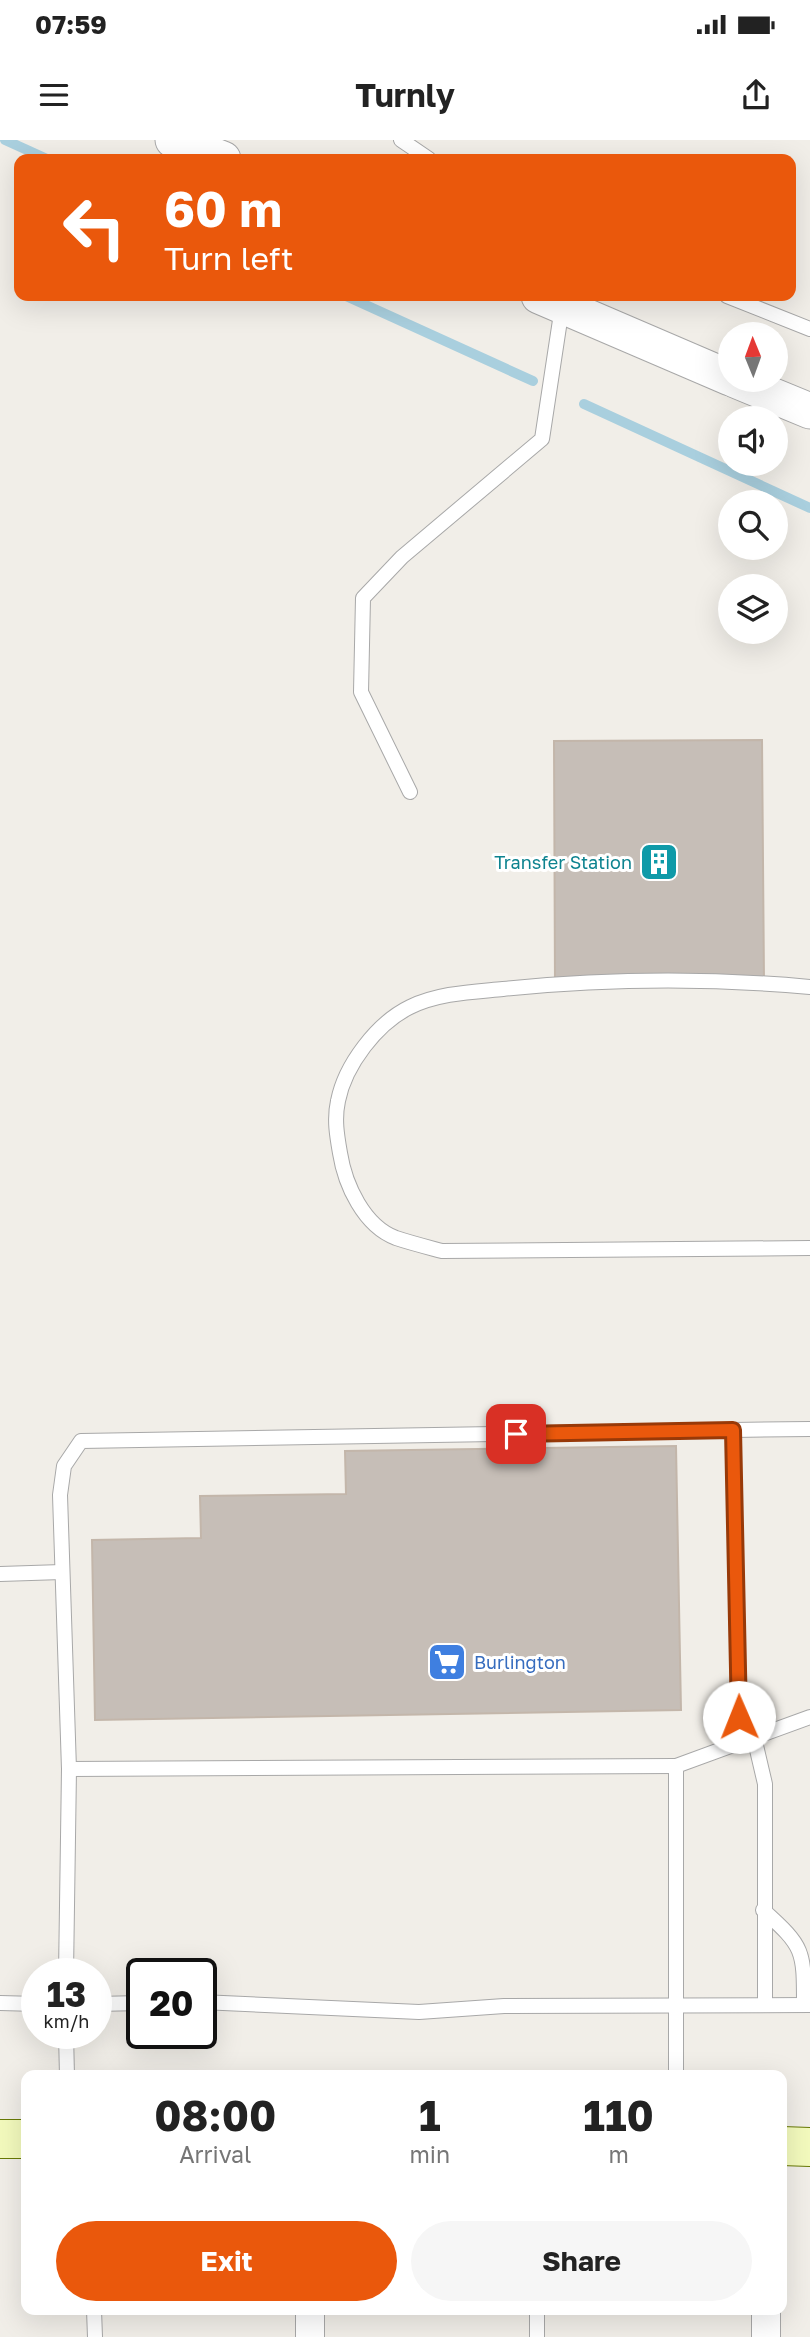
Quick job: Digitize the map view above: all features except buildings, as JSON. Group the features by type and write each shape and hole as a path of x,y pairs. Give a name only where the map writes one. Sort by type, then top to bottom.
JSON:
{"main road":[{"path":"0,2139 21,2139"},
{"path":"787,2146 810,2147"}],"street":[{"path":"173,140 215,151"},
{"path":"551,301 718,373"},
{"path":"764,392 810,411"},
{"path":"310,2315 310,2337"},
{"path":"765,2315 766,2337"}],"lane":[{"path":"401,140 422,154"},
{"path":"410,792 361,692 363,598 402,557 542,439 551,301"},
{"path":"739,301 810,329"},
{"path":"810,987 764,983 555,984 434,998 408,1008 380,1029 352,1064 338,1100 335,1129 343,1171 358,1206 393,1237 442,1251 810,1248"},
{"path":"66,1958 69,1769 60,1495 65,1466 81,1441 810,1429"},
{"path":"733,1430 739,1743"},
{"path":"0,1574 62,1572"},
{"path":"69,1769 676,1766 810,1717"},
{"path":"754,1737 765,1784 765,2005"},
{"path":"676,1766 676,2070"},
{"path":"217,2003 419,2011 504,2006 807,2005 804,1968 796,1939 763,1910"},
{"path":"0,2004 21,2004"},
{"path":"66,2049 67,2070"},
{"path":"94,2315 94,2337"},
{"path":"537,2315 537,2337"}],"waterway":[{"path":"5,140 36,154"},
{"path":"357,301 533,381"},
{"path":"584,404 810,508"}],"place":[{"name":"Transfer Station","path":"659,862"},
{"name":"Burlington","path":"447,1662"}],"route":[{"path":"516,1434 733,1430 739,1717"}]}
